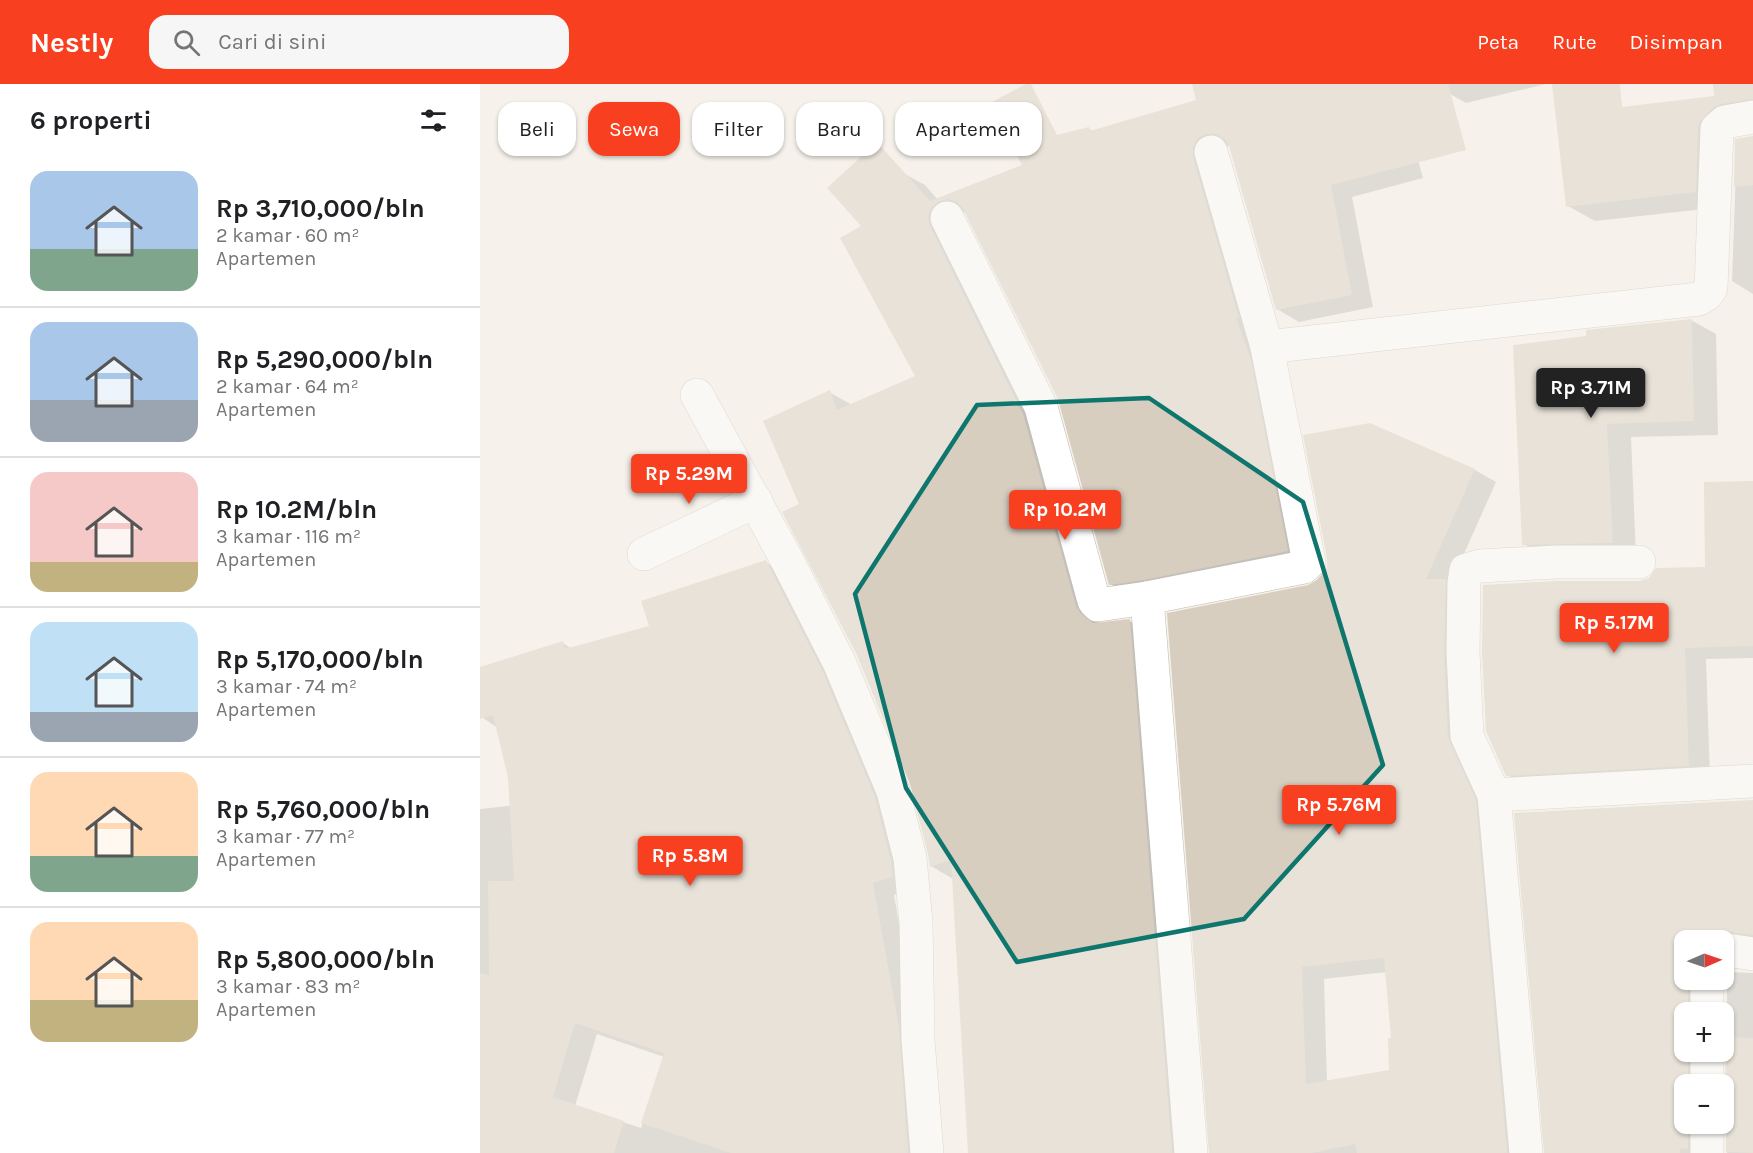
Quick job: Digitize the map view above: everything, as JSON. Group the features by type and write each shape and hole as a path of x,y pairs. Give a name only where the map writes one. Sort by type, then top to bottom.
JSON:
{"street":[{"path":"1267,347 1699,299 1711,288 1717,129 1725,122 1753,117"},
{"path":"947,218 1041,407 1094,601 1098,605 1147,598 1307,566 1309,562 1267,347 1211,152"},
{"path":"697,395 756,501 839,662 893,791 910,858 916,923 918,1040 927,1153"},
{"path":"644,554 756,501"},
{"path":"1526,1153 1494,795 1467,736 1463,652 1466,570 1479,566 1556,562 1639,562"},
{"path":"1147,598 1191,1153"},
{"path":"1494,795 1753,781"},
{"path":"1734,951 1753,954"},
{"path":"1707,1134 1707,1153"}],"highlighted area":[{"path":"1149,398 1303,502 1383,765 1244,919 1017,962 906,788 855,594 977,405"}],"building":[{"path":"1026,84 1031,84 1040,102 992,102"},
{"path":"1192,84 1448,84 1466,150 1331,185 1352,295 1276,310 1229,146 1224,138 1215,134 1205,134 1197,139 1193,148 1193,157 1239,318 1236,318 1251,360 1288,551 1109,585 1058,399 963,209 957,202 948,199 932,207 928,216 930,226 1023,414 1076,606 1081,614 1093,623 1130,619 1172,1153 968,1153 951,860 930,867 910,784 856,653 782,512 799,504 763,421 830,390 837,410 915,376 840,238 861,226 827,188 862,156 883,156 883,149 930,201 1022,165 1017,156 1042,156 1042,106 1057,135 1089,127 1090,131 1196,100"},
{"path":"1552,84 1620,84 1622,107 1714,96 1713,84 1753,84 1753,99 1721,104 1713,108 1700,121 1696,192 1566,207"},
{"path":"1753,136 1753,185 1734,187 1735,139"},
{"path":"1692,319 1694,421 1607,424 1613,543 1522,545 1513,345 1586,336 1586,330"},
{"path":"1370,423 1475,469 1426,579 1446,579 1444,652 1448,737 1476,800 1507,1153 1357,1153 1355,1144 1312,1153 1209,1153 1167,613 1308,585 1317,580 1327,568 1303,435","holes":["1384,958 1391,1038 1388,1038 1389,1070 1306,1084 1302,967"]},
{"path":"1753,481 1753,646 1685,648 1689,766 1506,776 1486,731 1482,652 1483,585 1556,581 1639,581 1649,578 1656,568 1705,567 1704,482"},
{"path":"766,560 822,670 875,797 891,861 893,877 873,883 899,1027 908,1153 731,1153 641,1123 664,1053 575,1023 553,1097 624,1121 614,1153 480,1153 480,973 489,975 488,881 514,881 508,778 493,715 480,719 480,667 563,641 565,649 649,626 641,601"},
{"path":"1753,800 1753,935 1734,933 1734,930 1674,930 1674,990 1688,990 1688,1002 1674,1002 1674,1062 1688,1062 1688,1074 1674,1074 1674,1134 1688,1134 1688,1149 1680,1148 1680,1153 1544,1153 1514,813"},
{"path":"1734,1037 1753,1038 1753,1153 1726,1152 1726,1134 1734,1134 1734,1074 1725,1074 1726,1062 1734,1062"}]}
